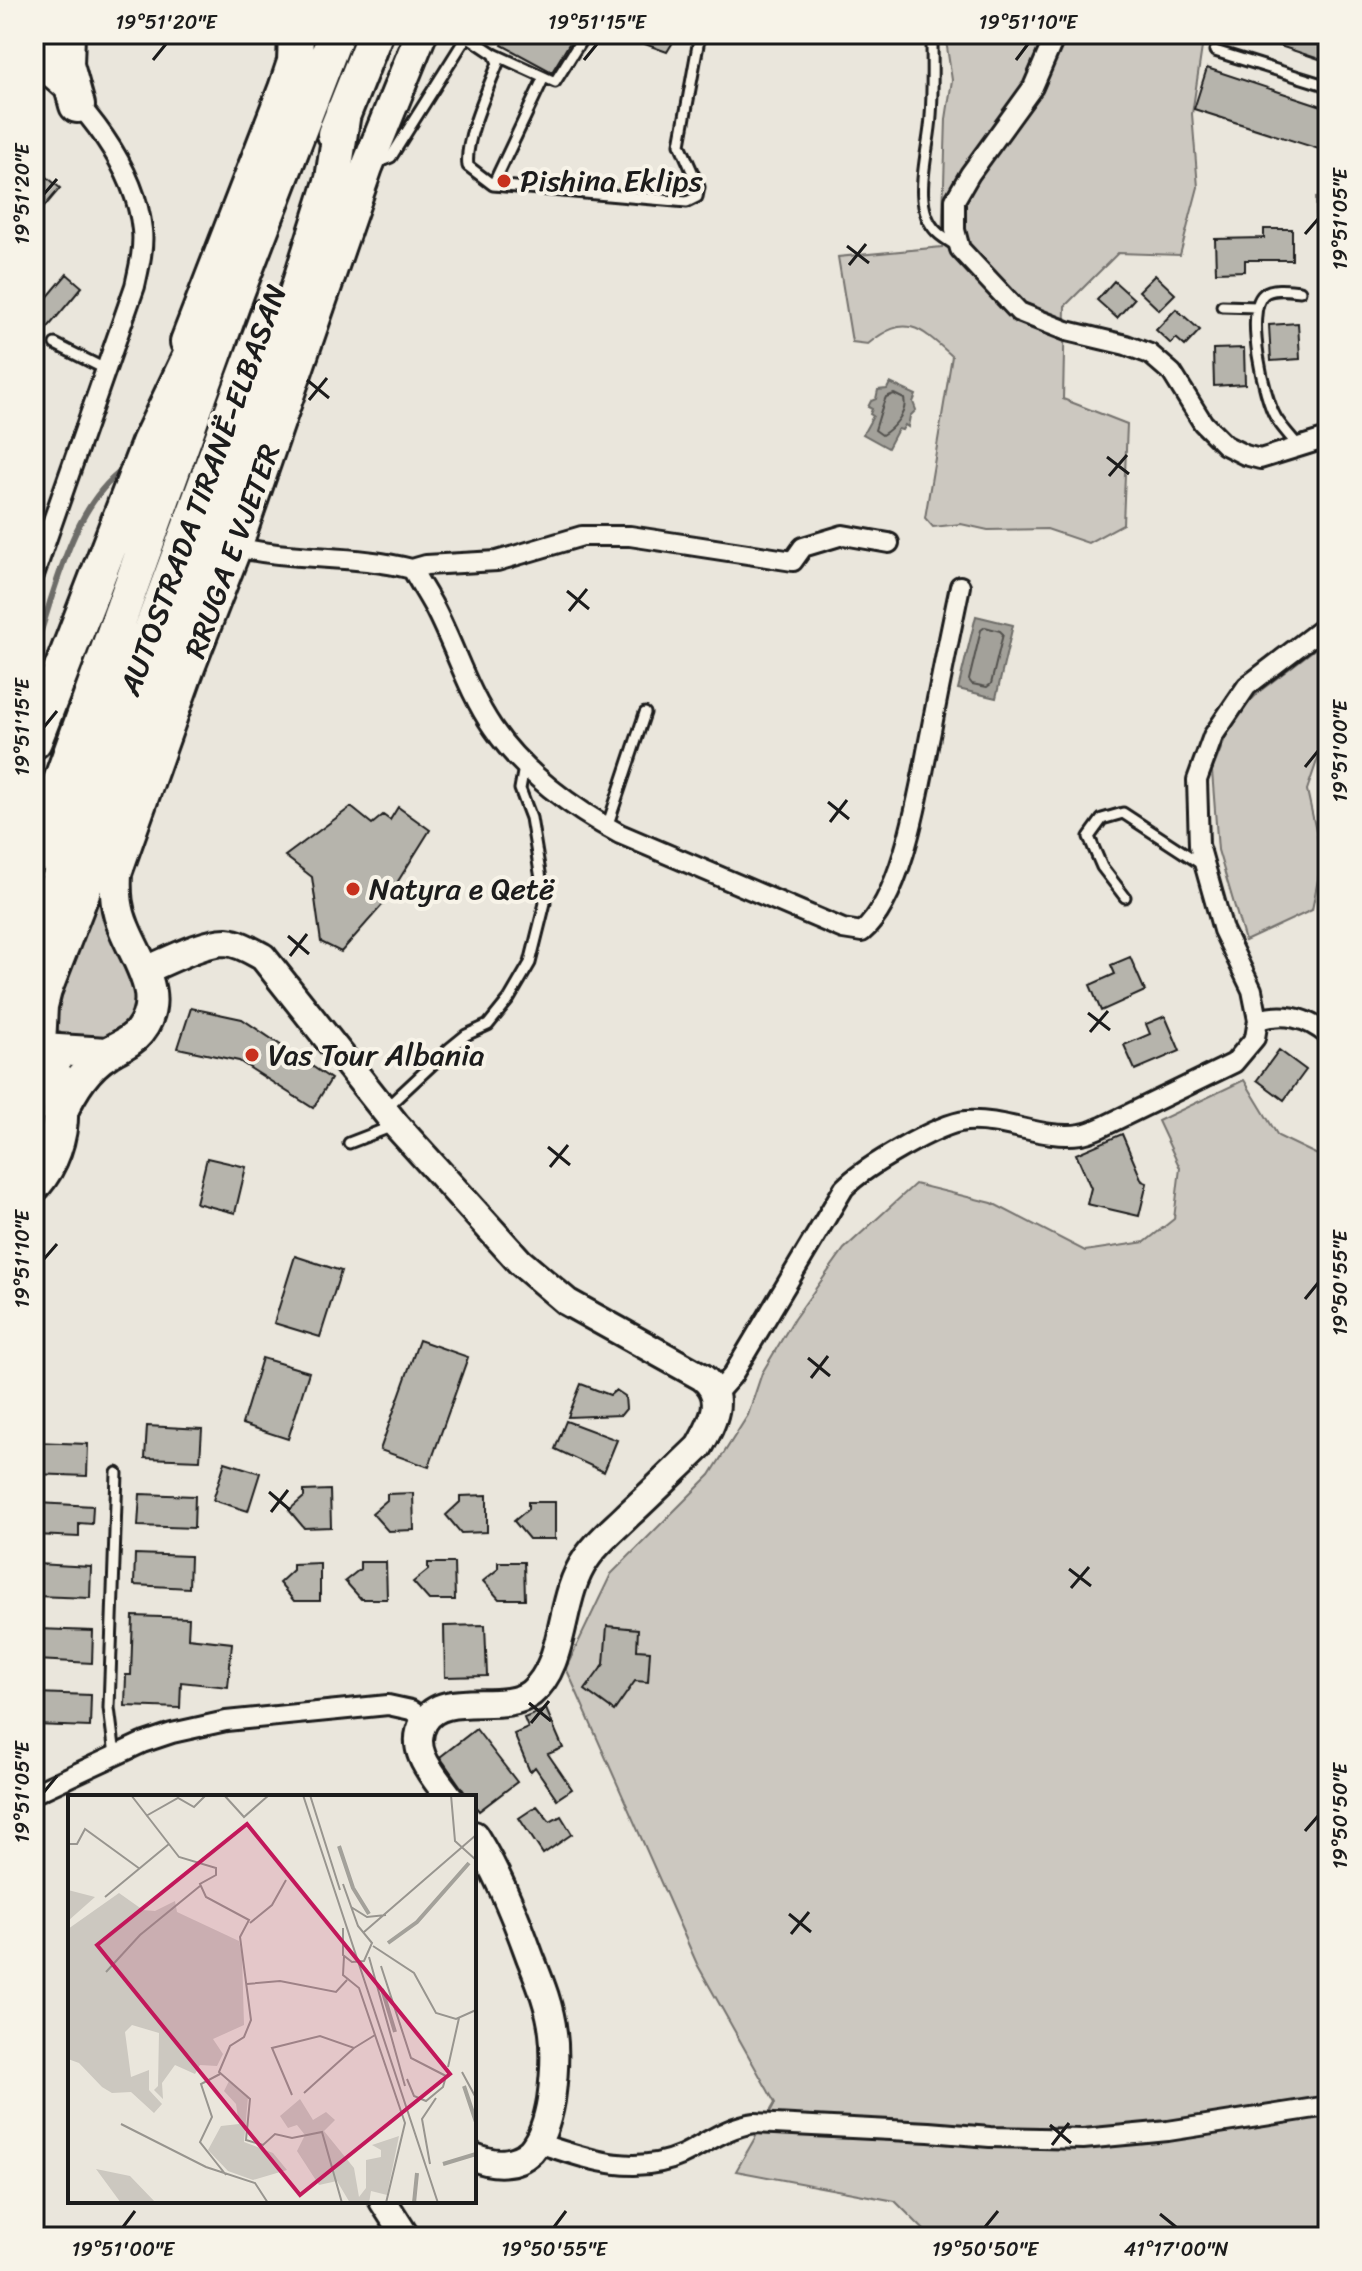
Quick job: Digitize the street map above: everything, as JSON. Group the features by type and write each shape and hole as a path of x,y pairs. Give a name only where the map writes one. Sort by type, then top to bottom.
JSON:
{"highway":[{"path":"67,34 66,65 77,105"},
{"path":"34,741 286,89 295,62 296,34"},
{"name":"AUTOSTRADA TIRANË-ELBASAN","path":"34,856 237,291 336,34"},
{"name":"AUTOSTRADA TIRANË-ELBASAN","path":"34,947 343,112 375,34"},
{"path":"34,1184 53,1154 60,1116 55,1076 38,1044 44,990 217,545 333,179 343,112"},
{"path":"149,443 297,133"}],"main road":[{"name":"RRUGA E VJETER","path":"60,1116 78,1082 107,1053 137,1034 146,1021 151,997 146,970 124,928 115,900 116,873 190,665 236,547 367,167 421,34"},
{"path":"38,1044 107,1053"}],"street":[{"path":"34,575 135,286 142,230 133,193 120,161 53,69 37,34"},
{"path":"1056,34 1033,87 970,174 955,200 955,230 960,249 1019,312 1067,331 1150,354 1172,373 1203,423 1225,445 1260,459 1321,440 1328,442"},
{"path":"34,66 77,105"},
{"path":"236,547 255,552 368,560 412,569 426,565 497,561 582,536 630,536 793,561 803,547 843,535 889,543"},
{"path":"412,569 434,608 471,691 494,729 524,763 571,802 607,827 657,851 843,929 862,932 875,921 883,907 910,832 960,586"},
{"path":"448,1795 418,1747 418,1734 425,1720 433,1711 446,1706 519,1701 533,1692 551,1667 567,1598 585,1559 699,1447 711,1426 716,1394 732,1376 844,1188 866,1169 949,1125 966,1121 1058,1135 1082,1134 1104,1126 1234,1063 1255,1038 1258,1020 1252,990 1223,930 1199,845 1197,780 1213,736 1247,686 1328,624"},
{"path":"146,970 207,946 227,942 246,947 263,957 390,1117 520,1262 553,1292 702,1377 716,1394"},
{"path":"1258,1020 1273,1015 1288,1016 1304,1020 1328,1035"},
{"path":"36,1789 172,1733 226,1721 388,1705 411,1710 425,1720"},
{"path":"476,1838 486,1853 516,1920 546,1997 555,2054 548,2116 538,2143 527,2155 508,2163 485,2162 476,2158"},
{"path":"538,2143 606,2163 635,2166 677,2157 735,2126 755,2123 990,2137 1083,2139 1168,2131 1328,2106"},
{"path":"384,2203 406,2237"}],"lane":[{"path":"367,167 391,157 467,35 494,54 555,82 585,34"},
{"path":"494,54 498,63 466,157 468,166 493,185 687,202 697,197 699,187 680,144 700,34"},
{"path":"932,34 931,119 923,167 923,192 928,217 935,231 960,249"},
{"path":"1215,51 1328,86"},
{"path":"493,185 544,77"},
{"path":"1299,447 1276,418 1266,396 1256,336 1258,302 1266,292 1300,291"},
{"path":"1222,306 1257,307"},
{"path":"55,344 105,369"},
{"path":"607,827 645,713"},
{"path":"349,1143 390,1117 466,1035 488,1025 509,999 530,963 545,903 531,818 520,789 524,763"},
{"path":"1125,897 1102,867 1089,837 1102,819 1123,813 1204,866"},
{"path":"115,1755 109,1708 117,1473"}],"shaded area":[{"path":"945,34 1204,34 1192,114 1198,187 1180,255 1118,253 1065,306 1063,399 1127,424 1123,524 1088,543 1047,529 988,530 961,524 933,527 925,518 952,356 921,331 912,328 893,329 868,344 852,342 838,257 942,247 946,119 952,80"},
{"path":"1316,197 1328,199 1328,361 1322,350"},
{"path":"1328,639 1328,729 1307,790 1322,859 1312,910 1245,941 1218,850 1212,771 1233,719 1260,691"},
{"path":"100,870 99,896 106,921 141,996 131,1025 102,1041 65,1038 56,1028 53,999"},
{"path":"1244,1080 1278,1136 1328,1160 1328,2237 931,2237 895,2201 736,2171 775,2103 697,1964 566,1668 611,1574 710,1475 748,1415 762,1373 794,1319 844,1249 915,1184 992,1203 1085,1251 1145,1242 1174,1219 1180,1168 1158,1121"}],"water":[{"path":"890,383 916,395 913,402 916,410 910,416 908,427 905,425 902,430 898,429 888,448 863,434 873,416 870,414 872,409 868,407 871,401 876,399 878,390 887,389"},
{"path":"976,616 1013,625 996,698 958,689"}],"building":[{"path":"508,34 575,34 552,72 502,45"},
{"path":"623,34 678,34 667,52"},
{"path":"1253,34 1328,34 1328,52 1325,61 1253,37"},
{"path":"1207,68 1328,108 1328,152 1194,109"},
{"path":"34,166 60,188 34,219"},
{"path":"1264,229 1292,229 1292,260 1245,260 1245,271 1216,272 1215,239 1264,238"},
{"path":"67,274 82,287 34,344 34,313"},
{"path":"1155,275 1175,294 1159,310 1139,291"},
{"path":"1114,281 1134,299 1117,318 1097,300"},
{"path":"1176,309 1200,330 1185,346 1176,338 1171,344 1156,330"},
{"path":"1298,323 1300,359 1271,361 1269,325"},
{"path":"1244,348 1245,384 1214,386 1213,349"},
{"name":"Natyra e Qetë","path":"351,807 372,824 383,815 390,820 398,807 430,830 385,902 341,952 321,942 312,877 285,856"},
{"path":"1130,957 1145,991 1101,1011 1090,985 1115,974 1111,965"},
{"name":"Vas Tour Albania","path":"191,1008 242,1019 331,1079 313,1108 239,1061 178,1048"},
{"path":"1165,1016 1180,1051 1135,1070 1124,1045 1150,1034 1146,1024"},
{"path":"1279,1050 1306,1070 1284,1100 1257,1080"},
{"path":"1122,1134 1142,1181 1147,1183 1139,1216 1087,1204 1091,1188 1076,1154"},
{"path":"207,1158 246,1167 235,1213 196,1203"},
{"path":"295,1256 341,1271 320,1337 274,1323"},
{"path":"419,1340 468,1357 429,1467 380,1450"},
{"path":"262,1358 309,1372 288,1439 242,1424"},
{"path":"581,1384 610,1395 616,1390 625,1396 626,1409 621,1415 568,1417"},
{"path":"566,1421 617,1440 604,1472 555,1449"},
{"path":"147,1426 202,1429 200,1460 145,1458"},
{"path":"34,1442 88,1444 87,1476 34,1474"},
{"path":"225,1462 260,1473 248,1511 213,1500"},
{"path":"330,1490 331,1527 304,1528 289,1510 304,1497 304,1491"},
{"path":"413,1493 414,1530 388,1531 372,1513 387,1500 387,1494"},
{"path":"140,1494 195,1496 194,1528 138,1526"},
{"path":"487,1495 487,1532 461,1533 446,1515 460,1502 460,1496"},
{"path":"528,1502 555,1502 555,1539 529,1539 514,1521 528,1509"},
{"path":"38,1503 93,1506 92,1524 79,1523 79,1537 36,1535"},
{"path":"135,1554 190,1556 189,1588 134,1585"},
{"path":"360,1562 386,1562 387,1599 361,1599 345,1581 360,1569"},
{"path":"498,1562 524,1562 525,1599 499,1599 483,1581 498,1569"},
{"path":"320,1563 320,1601 294,1601 279,1583 293,1570 293,1564"},
{"path":"428,1563 454,1563 455,1600 429,1600 413,1582 428,1570"},
{"path":"36,1564 91,1567 90,1598 35,1596"},
{"path":"133,1616 189,1618 188,1638 232,1643 228,1687 181,1682 180,1708 125,1706 126,1675 131,1675"},
{"path":"485,1625 487,1676 445,1677 444,1626"},
{"path":"607,1626 638,1629 637,1650 650,1651 648,1682 635,1681 614,1711 585,1690 604,1664"},
{"path":"38,1629 93,1631 92,1663 37,1660"},
{"path":"36,1693 91,1695 90,1727 35,1725"},
{"path":"546,1709 563,1748 548,1754 572,1789 557,1799 535,1767 530,1772 514,1734 528,1728 524,1718"},
{"path":"476,1729 517,1782 479,1811 476,1795 467,1795 440,1757"},
{"path":"537,1806 550,1822 561,1816 572,1834 543,1854 519,1818"}],"waterway":[{"path":"34,652 78,528 106,485 124,469"}],"place":[{"name":"Pishina Eklips","path":"504,181"},
{"name":"Natyra e Qetë","path":"353,889"},
{"name":"Vas Tour Albania","path":"252,1055"}]}
